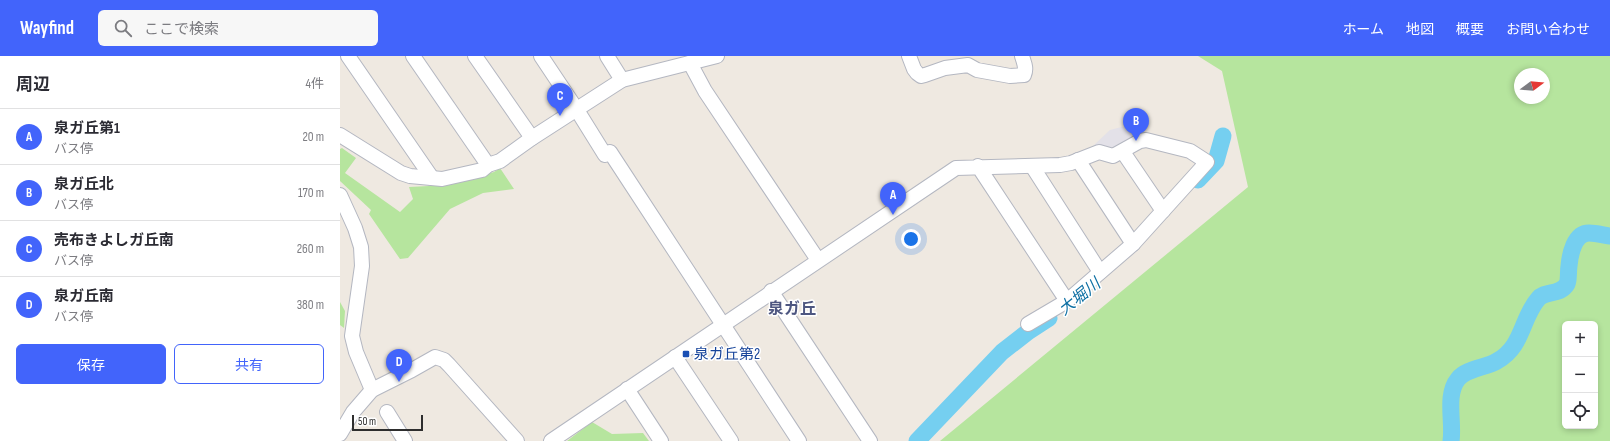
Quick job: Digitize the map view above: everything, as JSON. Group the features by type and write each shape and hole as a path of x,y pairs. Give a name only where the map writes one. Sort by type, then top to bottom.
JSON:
{"street":[{"path":"348,56 432,178"},
{"path":"413,56 488,165"},
{"path":"475,56 532,138"},
{"path":"541,56 605,155 610,152 799,441"},
{"path":"607,56 622,80"},
{"path":"340,135 400,173 410,176 442,179 470,174 500,161 532,138 622,80 681,61 717,56"},
{"path":"908,56 916,73 921,76 925,76 966,61 977,70 1020,77 1024,75 1026,68 1022,56"},
{"path":"681,61 705,91 818,260"},
{"path":"551,441 956,168 978,166 1060,165 1078,160 1093,153 1099,152 1113,156 1123,152 1140,141 1146,140 1190,151 1207,162 1133,244 1066,301 1028,324"},
{"path":"1123,152 1162,211"},
{"path":"1078,160 1133,244"},
{"path":"978,166 1066,301"},
{"path":"1032,166 1100,272"},
{"path":"340,196 355,228 361,247 362,266 352,336 356,352 372,390"},
{"path":"771,292 870,441"},
{"path":"340,434 353,412 372,390 435,357 440,358 449,365 517,441"},
{"path":"675,357 731,441"},
{"path":"627,389 661,441"},
{"path":"387,412 405,441"}],"shaded area":[{"path":"1133,124 1139,135 1112,150 1093,146 1110,130"}],"green space":[{"path":"1198,56 1610,56 1610,441 940,441 1248,187 1222,71"},
{"path":"342,148 356,158 345,173 400,212 413,199 409,187 449,185 494,172 500,168 514,189 483,193 450,209 408,258 400,259 369,214 371,210 340,181 340,149"},
{"path":"340,302 345,311 344,328 340,325"},
{"path":"592,422 612,434 643,433 649,441 567,441"}],"waterway":[{"name":"大堀川","path":"1198,180 1216,161 1223,136"},
{"path":"1451,441 1451,401 1454,385 1458,379 1471,370 1493,363 1506,355 1517,341 1528,315 1538,299 1541,296 1557,292 1564,288 1568,282 1572,251 1576,241 1580,237 1589,233 1610,236"},
{"name":"大堀川","path":"917,441 1002,352 1049,318"}],"place":[{"name":"売布きよしガ丘南","path":"560,116"},
{"name":"泉ガ丘北","path":"1136,141"},
{"name":"泉ガ丘第1","path":"893,215"},
{"name":"泉ガ丘第2","path":"686,354"},
{"name":"泉ガ丘南","path":"399,382"}],"district":[{"name":"泉ガ丘","path":"792,308"}]}
